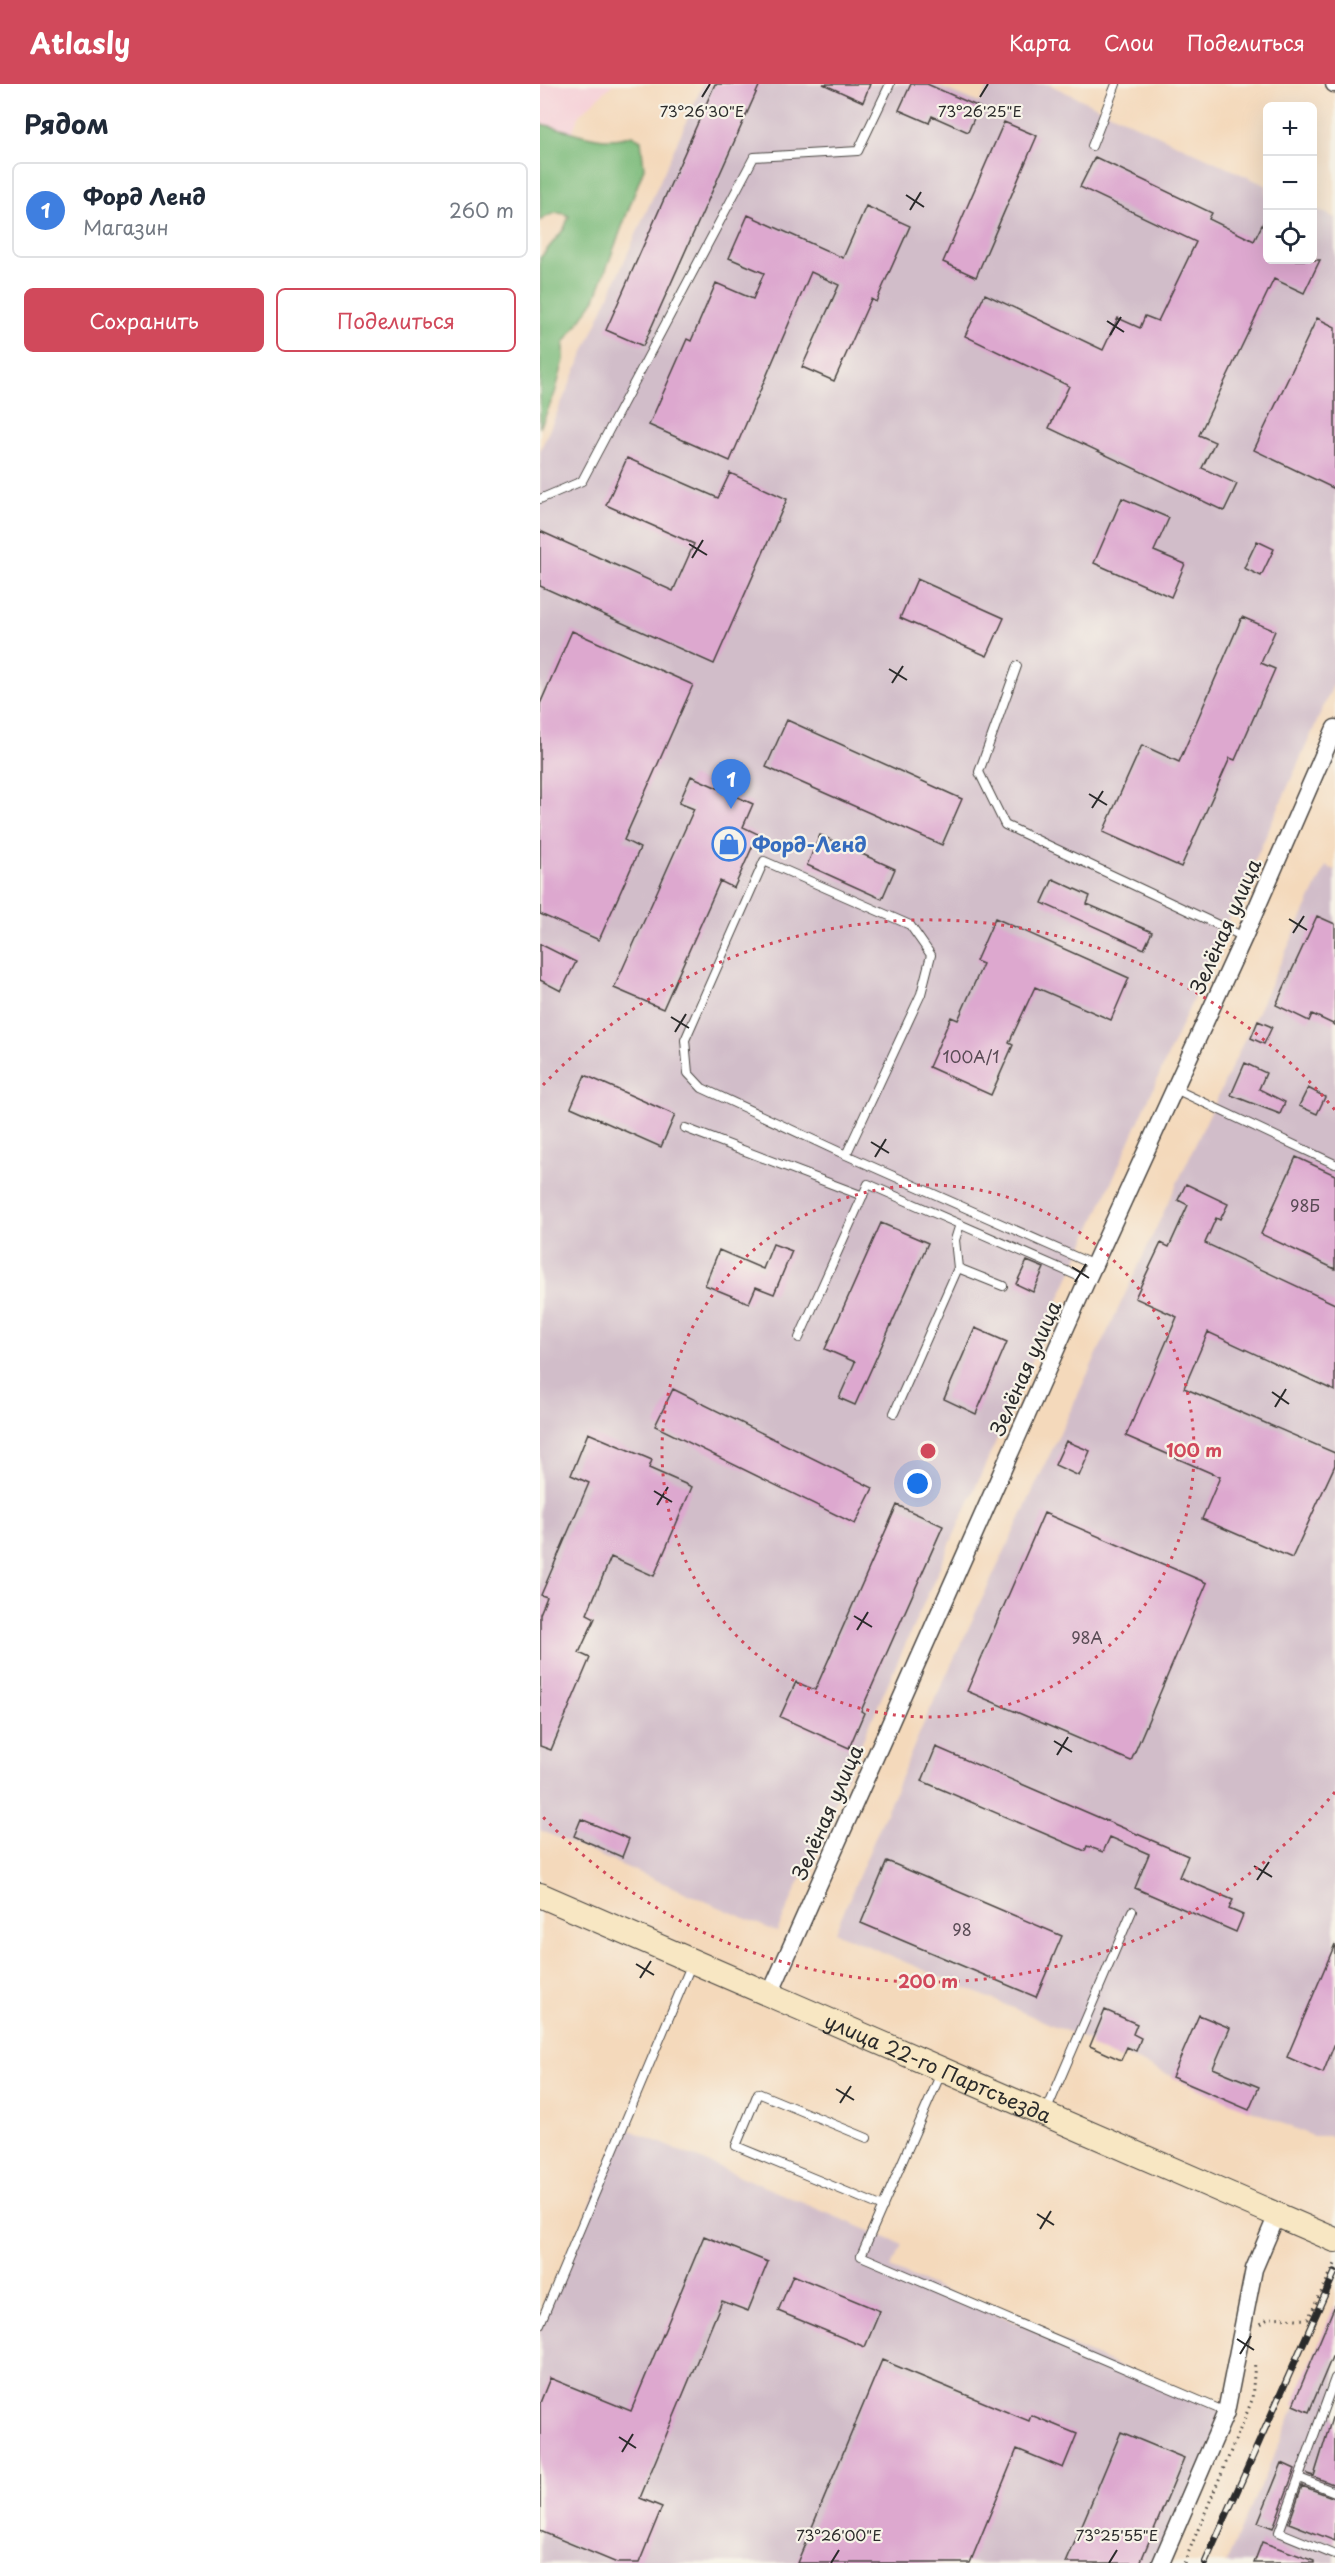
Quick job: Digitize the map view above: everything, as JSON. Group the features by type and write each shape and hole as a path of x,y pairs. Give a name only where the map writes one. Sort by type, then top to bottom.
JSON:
{"main road":[{"name":"улица 22-го Партсъезда","path":"540,1895 1045,2112 1335,2240"}],"street":[{"name":"Зелёная улица","path":"770,1994 1090,1273 1244,937 1335,728"},
{"path":"1161,2563 1226,2412 1254,2268 1277,2215"}],"lane":[{"path":"540,499 582,481 754,157 858,151 890,84"},
{"path":"1092,146 1116,84"},
{"path":"1017,666 980,772 1005,825 1244,937"},
{"path":"846,1155 921,994 931,955 910,925 764,861 685,1040 688,1073 702,1088 1090,1273"},
{"path":"1175,1089 1335,1164"},
{"path":"685,1128 863,1196"},
{"path":"799,1338 868,1184 960,1224 1090,1273"},
{"path":"894,1413 958,1268 955,1240 960,1224"},
{"path":"958,1268 1003,1286"},
{"path":"1045,2112 1132,1911"},
{"path":"540,2324 693,1960"},
{"path":"943,2068 861,2256 1226,2412"},
{"path":"867,2138 758,2093 736,2146 883,2207"},
{"path":"1335,2378 1279,2532 1335,2554"},
{"path":"1299,2478 1335,2492"}],"path":[{"path":"1258,2320 1257,2327 1265,2319 1275,2317 1308,2319 1335,2264"}],"shaded area":[{"path":"540,84 613,84 579,115 559,166 540,158"},
{"path":"703,84 933,84 979,103 990,84 1048,84 1263,184 1263,264 1317,264 1317,209 1335,218 1335,681 777,1932 540,1830 540,451"},
{"path":"1326,866 1335,870 1335,2136 1312,2136 835,1932 923,1725"},
{"path":"623,2127 903,2245 890,2268 1226,2412 1160,2563 540,2563 540,2324"},
{"path":"1335,2318 1335,2563 1226,2563"}],"green space":[{"path":"540,124 597,138 609,139 632,135 641,140 644,168 595,299 564,343 564,360 555,393 540,428 540,258 564,229 569,216 561,213 554,214 540,221"}],"building":[{"path":"715,84 760,84 643,346 606,330"},
{"path":"823,84 870,84 863,102"},
{"path":"911,84 927,84 979,107 968,132 932,116 929,123 899,110"},
{"path":"1004,122 1037,136 976,277 943,262"},
{"path":"1095,157 1212,213 1209,219 1254,241 1263,223 1263,264 1317,264 1317,260 1320,260 1304,293 1274,279 1199,435 1215,442 1202,468 1237,484 1224,511 1049,428 1069,386 965,336 985,294 1103,350 1118,318 1140,328 1145,316 1158,321 1196,242 1080,187"},
{"path":"866,206 910,226 876,302 871,299 834,381 802,367 839,285 811,272 730,461 649,425 687,339 691,341 716,283 753,299 764,273 729,258 748,215 843,258"},
{"path":"1317,318 1335,327 1335,489 1254,450"},
{"path":"627,458 718,498 730,473 787,499 714,664 540,586 540,531 673,591 694,544 606,505"},
{"path":"1122,498 1169,518 1154,551 1185,564 1171,597 1094,563"},
{"path":"1257,541 1274,549 1261,576 1244,568"},
{"path":"917,579 1004,618 987,656 900,618"},
{"path":"1242,617 1275,631 1261,663 1275,669 1235,760 1230,758 1181,867 1103,832 1142,745 1179,762"},
{"path":"572,631 693,685 624,840 640,848 599,940 540,914 540,704"},
{"path":"787,720 962,799 942,845 766,767"},
{"path":"691,776 753,804 743,827 758,834 734,888 720,881 663,1009 614,988 694,809 679,803"},
{"path":"820,835 895,869 882,899 807,865"},
{"path":"1053,879 1090,896 1087,904 1152,932 1144,949 1042,903"},
{"path":"1317,916 1335,924 1335,1025 1312,1014 1309,1021 1276,1005"},
{"path":"995,918 1129,978 1111,1020 1035,987 1009,1043 1013,1045 991,1095 929,1067 951,1017 958,1020 983,964 976,961"},
{"path":"540,944 576,962 561,991 540,980"},
{"path":"1258,1021 1272,1027 1264,1044 1251,1038"},
{"path":"1245,1063 1266,1073 1259,1089 1285,1102 1280,1114 1231,1095"},
{"path":"585,1075 675,1115 661,1147 571,1107"},
{"path":"1308,1088 1325,1097 1317,1114 1299,1106"},
{"path":"1296,1157 1335,1175 1335,1269 1261,1234"},
{"path":"1186,1184 1228,1204 1220,1220 1216,1218 1205,1243 1335,1304 1335,1391 1208,1332 1184,1388 1335,1453 1335,1465 1292,1558 1202,1519 1220,1477 1126,1436 1177,1317 1135,1298 1161,1243 1169,1247 1188,1205 1178,1200"},
{"path":"881,1223 928,1243 855,1405 839,1398 855,1362 825,1349"},
{"path":"773,1244 792,1251 774,1294 756,1287 749,1303 705,1285 719,1250 763,1269"},
{"path":"1027,1261 1044,1268 1033,1292 1016,1284"},
{"path":"975,1328 1007,1342 976,1414 944,1399"},
{"path":"673,1389 873,1488 855,1524 655,1426"},
{"path":"588,1433 652,1460 649,1468 692,1487 654,1576 611,1557 587,1614 595,1618 579,1653 590,1658 551,1750 540,1746 540,1614 547,1597 541,1595 589,1483 571,1475"},
{"path":"1066,1441 1090,1451 1079,1476 1055,1465"},
{"path":"897,1505 943,1526 861,1711 864,1713 849,1748 780,1717 796,1682 815,1690"},
{"path":"1044,1513 1207,1583 1131,1761 967,1691"},
{"path":"936,1747 1188,1856 1179,1877 1233,1900 1229,1909 1243,1915 1236,1932 1135,1888 1149,1854 1110,1837 1103,1852 1087,1846 1085,1851 922,1781"},
{"path":"581,1819 629,1839 622,1857 574,1836"},
{"path":"887,1861 1062,1936 1036,1997 861,1923"},
{"path":"1335,1944 1335,2043 1323,2073 1287,2057"},
{"path":"1105,2010 1137,2024 1133,2034 1141,2038 1136,2051 1127,2047 1121,2060 1090,2046"},
{"path":"1199,2015 1230,2028 1213,2068 1259,2087 1249,2110 1172,2077"},
{"path":"704,2236 768,2262 748,2311 722,2301 640,2498 662,2507 639,2563 617,2563 540,2531 540,2403 550,2378 631,2411"},
{"path":"793,2275 880,2311 865,2347 778,2311"},
{"path":"1335,2305 1335,2358 1332,2357 1309,2412 1293,2405"},
{"path":"882,2360 1029,2421 1031,2415 1077,2434 1063,2468 1017,2449 970,2563 797,2563"},
{"path":"1332,2418 1335,2419 1335,2485 1307,2474 1314,2476"},
{"path":"1121,2432 1184,2458 1140,2563 1066,2563"},
{"path":"1282,2463 1295,2469 1273,2528 1258,2522"},
{"path":"1302,2486 1335,2498 1335,2541 1289,2523"},
{"path":"1262,2542 1314,2561 1314,2563 1254,2563"}],"railway":[{"path":"1205,2563 1335,2272"}],"place":[{"name":"Форд Ленд","path":"731,809"},
{"name":"Форд-Ленд","path":"729,844"}]}
